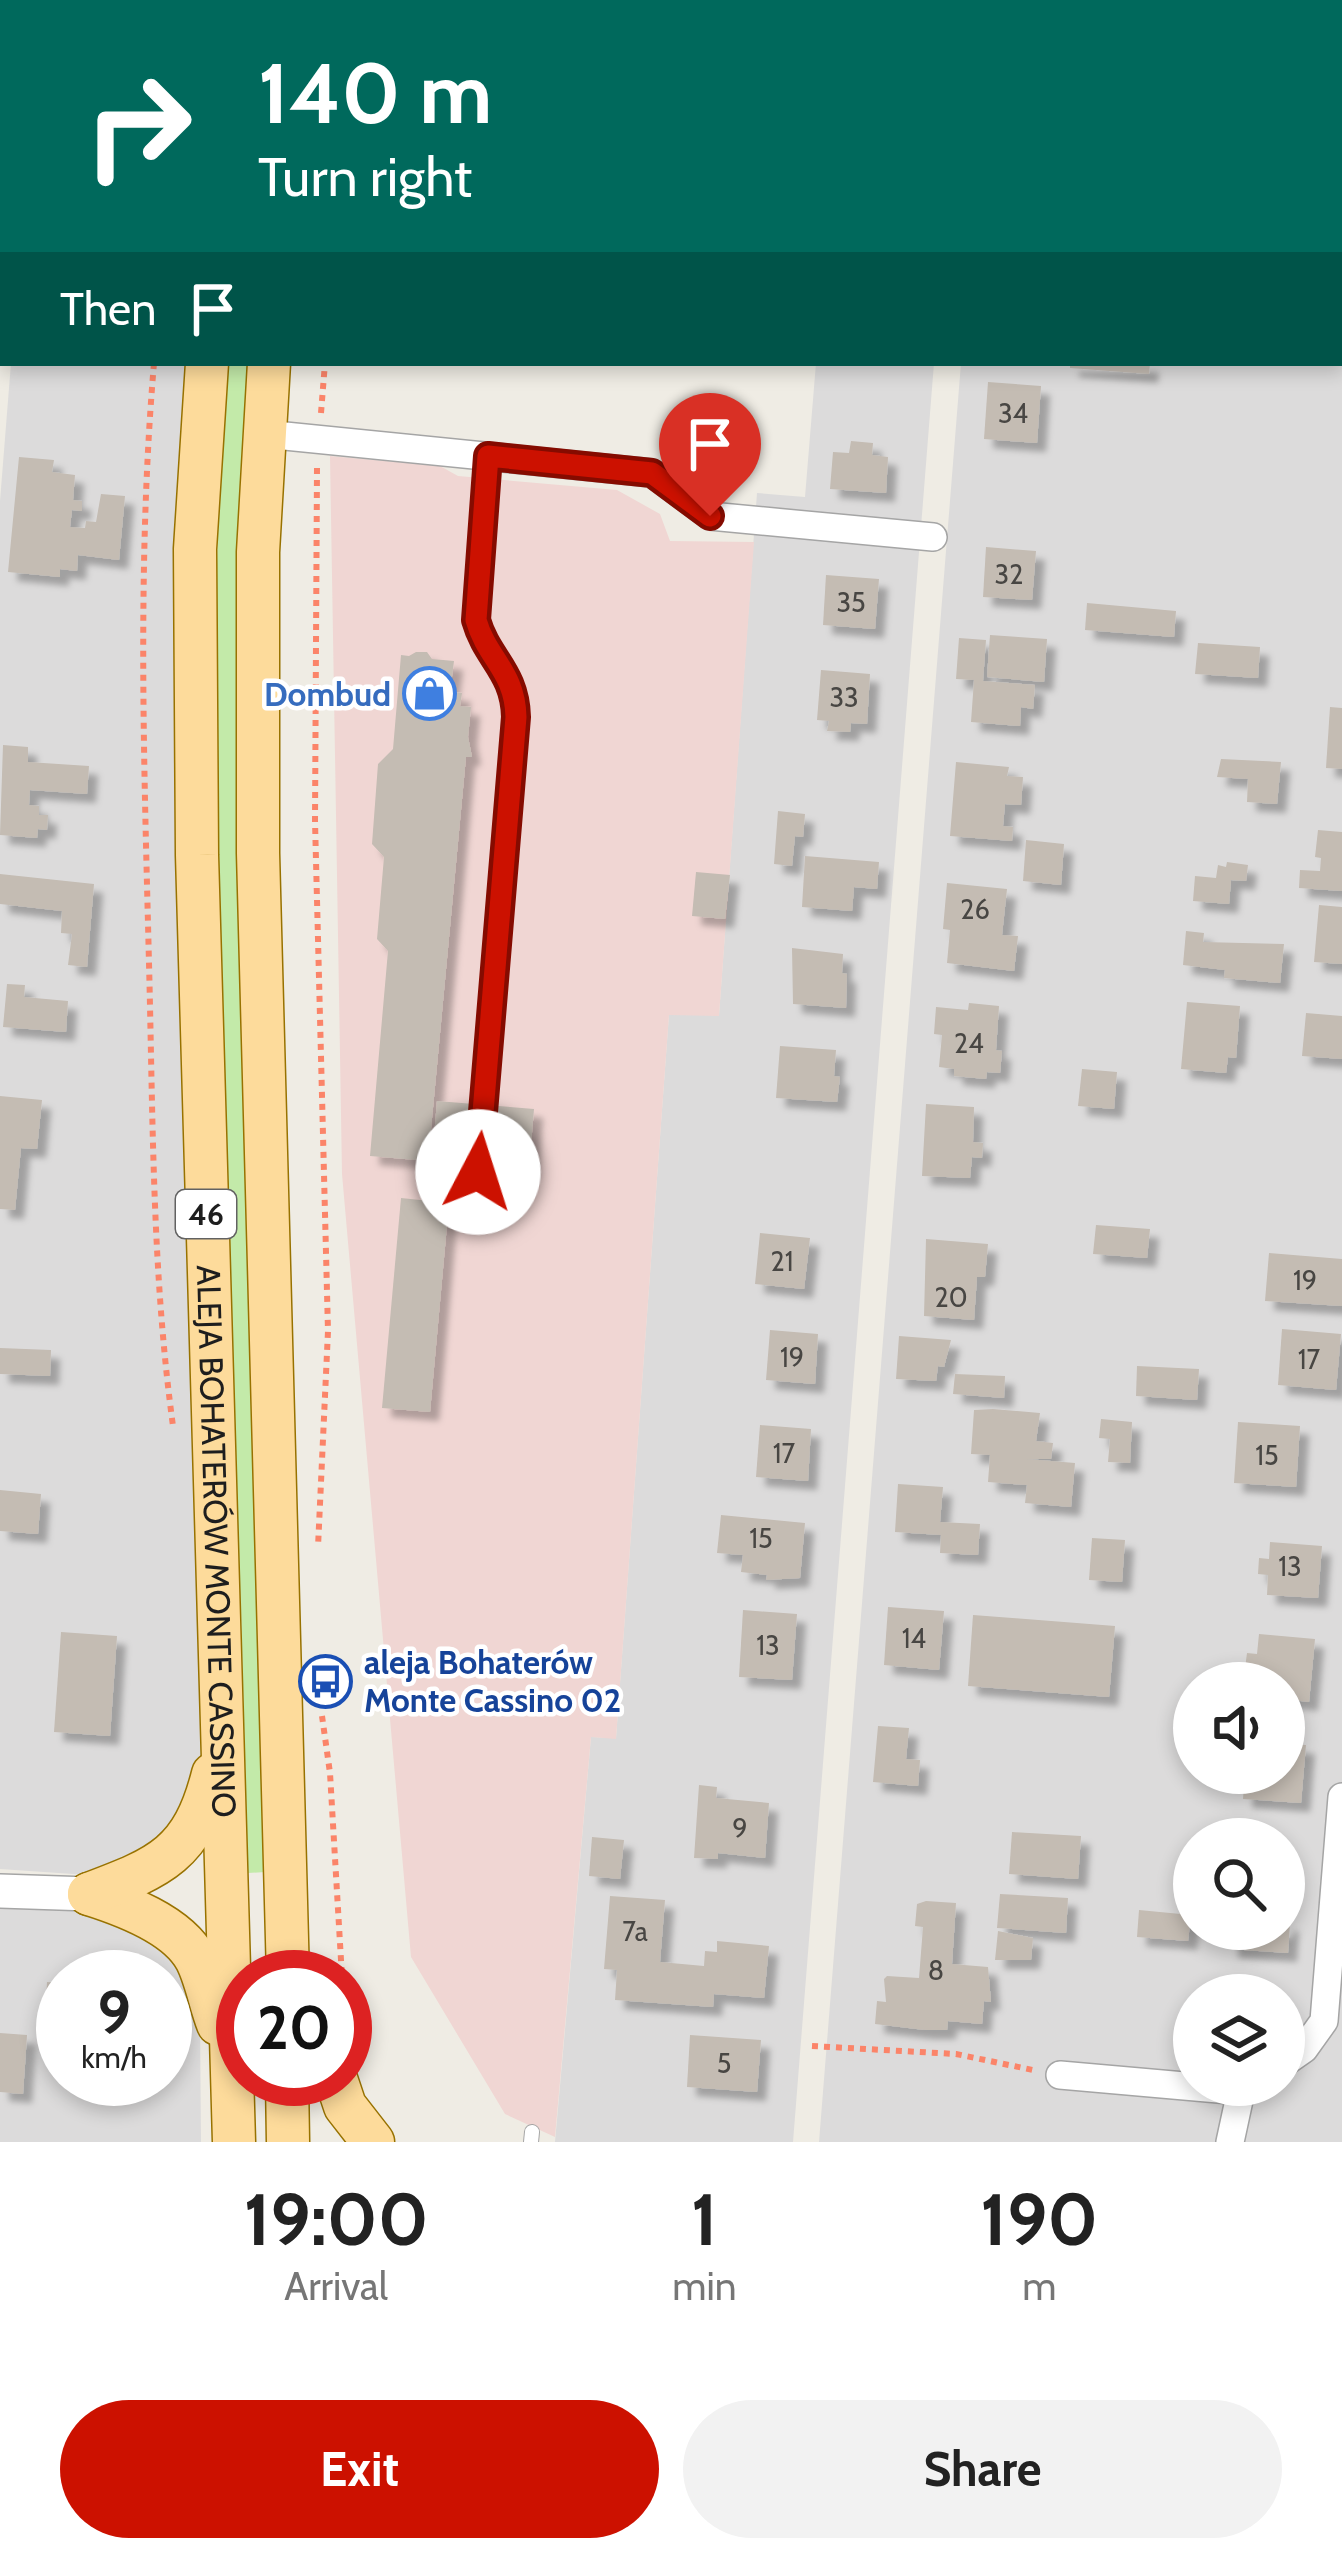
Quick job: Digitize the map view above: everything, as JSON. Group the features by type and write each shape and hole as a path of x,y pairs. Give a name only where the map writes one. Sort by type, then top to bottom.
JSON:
{"main road":[{"name":"ALEJA BOHATERÓW MONTE CASSINO","path":"207,366 195,549 196,832 228,1950"},
{"name":"ALEJA BOHATERÓW MONTE CASSINO","path":"269,366 258,552 258,853 290,1950"},
{"path":"89,1894 149,1871 182,1844 203,1816 220,1745"},
{"path":"89,1894 134,1908 195,1956 216,2017"},
{"name":"ALEJA BOHATERÓW MONTE CASSINO","path":"234,2106 234,2142"},
{"path":"287,2106 287,2142"},
{"path":"346,2106 373,2142"}],"street":[{"path":"265,434 652,473 710,516 933,537"},
{"path":"1305,2048 1324,2021 1342,1797"},
{"path":"0,1892 89,1894"},
{"path":"1060,2075 1173,2083"},
{"path":"1230,2142 1240,2106"}],"lane":[{"path":"478,1172 516,717 511,680 482,638 476,620 488,456"}],"path":[{"path":"154,366 147,445 143,735 157,1272 174,1438"},
{"path":"320,424 325,366"},
{"path":"317,455 315,821 328,1331 317,1558"},
{"path":"322,1698 341,1950"},
{"path":"812,2045 956,2054 1060,2075"}],"shaded area":[{"path":"11,366 190,366 208,1750 162,1846 88,1875 0,1869 0,501"},
{"path":"816,366 934,366 793,2142 555,2142 591,1737 616,1738 669,1014 719,1015 757,493 805,497"},
{"path":"961,366 1342,366 1342,2142 819,2142"},
{"path":"330,456 440,466 458,476 617,490 660,514 670,541 754,542 719,1016 669,1015 616,1739 591,1737 555,2137 505,2114 411,1957 342,1174"},
{"path":"0,1906 98,1913 141,1930 162,1950 36,1950 36,2106 192,2106 192,1999 200,2021 201,2142 0,2142"}],"green space":[{"path":"223,366 249,366 256,1554 265,1872 248,1873 241,1610 233,1515 212,731"}],"building":[{"path":"1070,366 1150,366 1149,374"},
{"path":"988,382 1041,386 1037,443 984,439"},
{"path":"851,441 873,443 872,455 888,457 886,493 830,489 833,452 849,453"},
{"path":"19,457 54,460 52,472 75,475 73,500 82,501 82,511 72,510 70,527 85,528 86,521 96,522 101,494 125,496 119,560 78,555 77,571 60,569 60,577 8,572"},
{"path":"986,547 1036,551 1032,600 983,597"},
{"path":"826,575 879,579 875,629 823,625"},
{"path":"1087,603 1176,611 1174,637 1085,630"},
{"path":"990,635 1047,639 1044,682 987,677"},
{"path":"959,638 986,640 983,681 1035,685 1033,709 1021,707 1020,726 971,722 974,680 956,679"},
{"path":"1198,643 1260,647 1258,678 1195,674"},
{"path":"416,652 454,661 450,692 462,693 460,706 471,707 472,757 466,757 428,1161 370,1156 388,951 377,939 384,857 372,844 378,764 393,749 401,655"},
{"path":"821,670 870,674 867,724 851,723 850,732 827,731 829,721 817,720"},
{"path":"1330,707 1342,708 1342,769 1326,768"},
{"path":"3,745 28,747 28,762 89,766 87,794 30,790 29,805 39,806 39,815 48,815 47,830 38,829 37,838 0,835"},
{"path":"1221,759 1281,762 1277,804 1247,802 1248,779 1217,777"},
{"path":"956,762 1009,767 1007,776 1023,777 1021,805 1005,804 1003,826 1013,827 1012,841 950,836"},
{"path":"778,811 805,814 803,837 795,836 792,866 774,864"},
{"path":"1318,830 1342,832 1342,891 1299,888 1300,870 1320,871 1321,858 1315,857"},
{"path":"1026,840 1064,844 1061,885 1023,881"},
{"path":"805,856 879,862 877,889 854,887 852,911 802,907"},
{"path":"1227,862 1248,865 1246,881 1231,880 1229,904 1193,901 1195,876 1216,878 1218,865 1226,867"},
{"path":"696,872 730,875 725,919 692,916"},
{"path":"0,874 94,884 87,967 68,965 72,934 61,933 62,911 0,904"},
{"path":"947,883 1007,889 1002,935 1018,936 1014,971 947,963 950,930 943,929"},
{"path":"1319,905 1342,907 1342,964 1314,962"},
{"path":"1186,931 1204,933 1203,942 1284,944 1280,983 1224,978 1225,970 1183,965"},
{"path":"792,948 843,954 846,1008 793,1004"},
{"path":"7,984 25,985 24,997 68,1001 66,1032 3,1027"},
{"path":"1187,1002 1240,1006 1236,1058 1228,1057 1226,1073 1181,1069"},
{"path":"969,1003 999,1006 996,1050 1002,1051 1000,1073 987,1072 986,1079 954,1076 954,1069 939,1067 942,1035 934,1034 936,1007 968,1010"},
{"path":"1306,1013 1342,1016 1342,1059 1302,1056"},
{"path":"780,1046 836,1050 837,1102 776,1098"},
{"path":"1082,1069 1117,1072 1114,1109 1078,1106"},
{"path":"0,1096 42,1100 37,1149 21,1148 15,1210 0,1209"},
{"path":"437,1101 534,1109 529,1169 432,1161"},
{"path":"926,1104 974,1107 973,1142 983,1143 982,1158 972,1157 970,1178 922,1176"},
{"path":"401,1198 449,1203 430,1412 382,1408"},
{"path":"1096,1225 1150,1229 1147,1258 1093,1254"},
{"path":"760,1233 810,1238 804,1289 755,1284"},
{"path":"926,1239 988,1244 985,1277 977,1277 974,1320 924,1316"},
{"path":"1269,1253 1342,1259 1342,1306 1265,1301"},
{"path":"1282,1329 1341,1334 1336,1390 1278,1385"},
{"path":"770,1330 818,1334 815,1384 766,1380"},
{"path":"899,1336 951,1340 936,1381 896,1379"},
{"path":"0,1348 51,1350 50,1376 0,1374"},
{"path":"1137,1366 1199,1369 1197,1400 1136,1396"},
{"path":"955,1374 1005,1376 1004,1398 953,1394"},
{"path":"974,1410 1040,1413 1036,1441 1053,1443 1051,1459 1027,1459 1075,1463 1071,1507 1025,1503 1027,1485 988,1482 990,1455 971,1454"},
{"path":"1101,1419 1132,1422 1130,1463 1108,1462 1110,1439 1099,1438"},
{"path":"1238,1422 1300,1426 1296,1487 1234,1483"},
{"path":"760,1425 811,1429 808,1481 756,1477"},
{"path":"898,1484 943,1487 940,1522 980,1524 978,1555 940,1553 941,1535 895,1532"},
{"path":"0,1490 41,1494 38,1534 0,1531"},
{"path":"721,1515 805,1523 800,1578 766,1580 767,1575 741,1572 743,1555 717,1553"},
{"path":"1092,1538 1125,1540 1122,1582 1089,1580"},
{"path":"1270,1542 1322,1546 1318,1598 1267,1595 1268,1575 1258,1574 1259,1558 1269,1559"},
{"path":"888,1607 944,1611 939,1670 884,1665"},
{"path":"743,1610 797,1614 792,1680 739,1677"},
{"path":"973,1615 1115,1626 1109,1697 968,1686"},
{"path":"61,1632 117,1636 110,1736 54,1732"},
{"path":"1259,1634 1315,1639 1309,1702 1305,1702 1305,1662 1246,1662 1247,1653 1257,1654"},
{"path":"878,1726 909,1728 906,1759 920,1760 918,1786 873,1782"},
{"path":"699,1785 717,1787 716,1798 769,1803 765,1858 718,1853 718,1859 694,1858"},
{"path":"1243,1794 1302,1794 1301,1803 1243,1799"},
{"path":"1012,1832 1081,1836 1078,1879 1009,1874"},
{"path":"592,1837 624,1840 620,1879 589,1876"},
{"path":"1000,1894 1068,1898 1066,1933 997,1928"},
{"path":"610,1896 665,1900 660,1962 704,1966 705,1951 717,1952 717,1941 769,1946 764,1998 714,1994 713,2007 615,2000 617,1970 604,1969"},
{"path":"956,1903 952,1964 988,1967 991,2002 984,2001 982,2024 948,2021 947,2030 925,2030 875,2024 877,2001 886,2002 884,1979 919,1978 923,1927 915,1926 917,1904"},
{"path":"1139,1910 1173,1913 1173,1940 1137,1937"},
{"path":"998,1931 1033,1938 1031,1960 995,1960"},
{"path":"0,2033 27,2035 23,2094 0,2092"},
{"path":"690,2035 761,2040 757,2092 687,2087"}],"place":[{"name":"Dombud","path":"430,694"},
{"name":"aleja Bohaterów Monte Cassino 02","path":"325,1681"}],"route":[{"path":"478,1172 516,717 511,680 482,638 475,611 488,456 652,473 710,516"}]}
